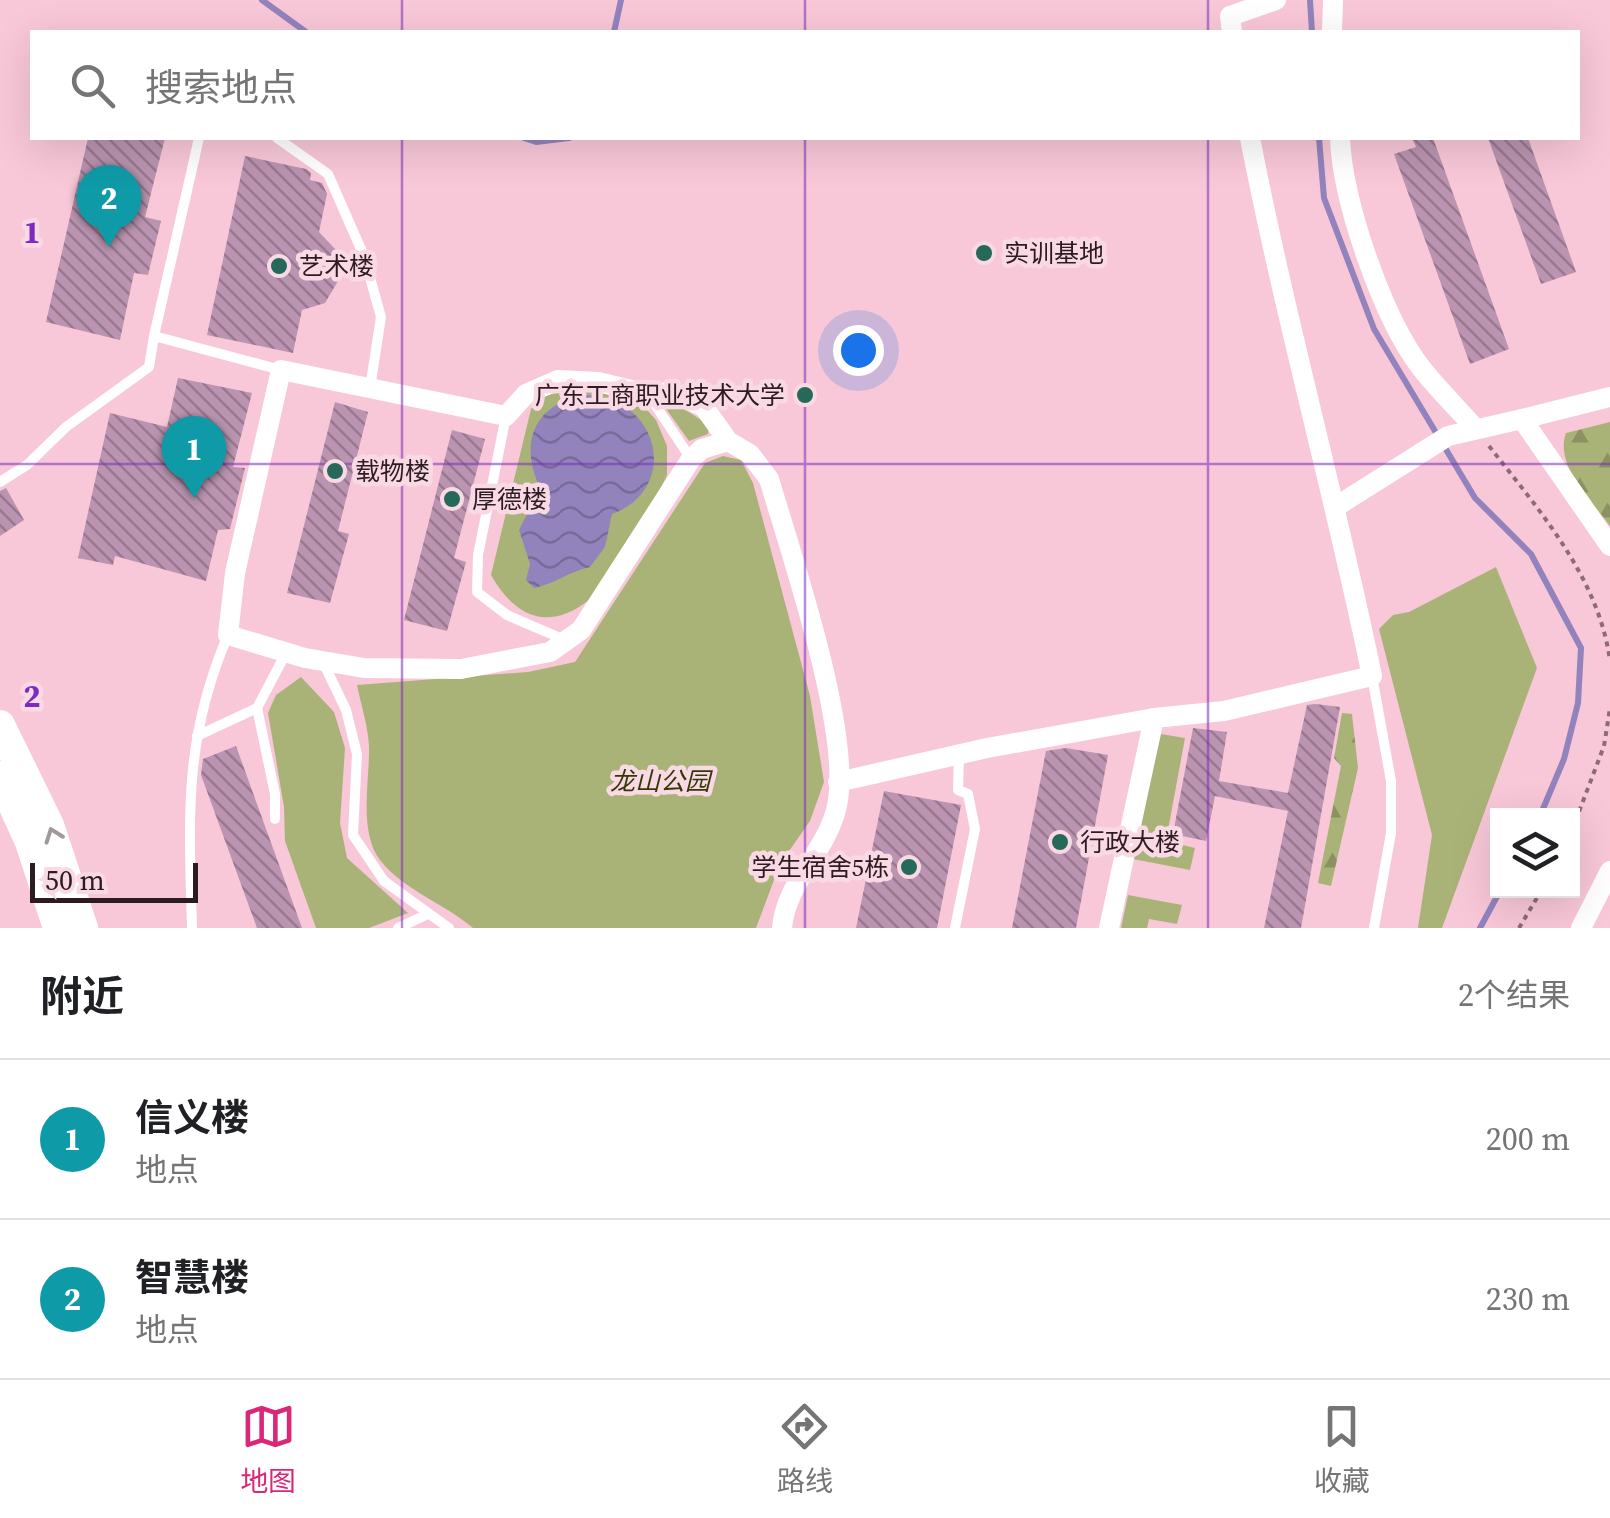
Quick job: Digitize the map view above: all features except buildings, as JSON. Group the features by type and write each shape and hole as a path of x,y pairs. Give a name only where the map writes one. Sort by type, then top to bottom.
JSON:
{"street":[{"path":"1232,30 1230,16 1276,0"},
{"path":"1332,30 1334,0"},
{"path":"838,782 959,754 1154,718 1224,711 1372,676 1337,506 1272,250 1250,140"},
{"path":"1340,140 1353,210 1376,281 1420,366 1474,427"},
{"path":"728,440 702,449 690,459 581,630 550,652 461,670 364,668 322,662 228,635 235,573 281,370 506,416 526,394 558,380 598,382 648,394 671,392 704,407 728,440 750,454 769,479 840,752 836,811 784,904 782,928"},
{"path":"1337,506 1448,436 1610,397"},
{"path":"1522,419 1610,546"},
{"path":"1109,928 1154,718"},
{"path":"0,726 49,825 82,928"},
{"path":"0,776 30,842 58,928"},
{"path":"1581,928 1610,871"}],"lane":[{"path":"0,482 27,466 66,427 150,367 199,140"},
{"path":"280,140 328,174 364,256 381,316 370,388"},
{"path":"154,336 281,370"},
{"path":"648,394 690,459"},
{"path":"506,416 478,554 477,592 507,615 566,641"},
{"path":"192,928 188,783 212,672 228,635"},
{"path":"197,736 258,708 287,653"},
{"path":"322,662 346,710 357,754 354,835 384,881 449,928"},
{"path":"1372,676 1391,781 1391,833 1374,928"},
{"path":"258,708 275,794 275,820"},
{"path":"956,928 975,829 968,794 958,790 959,754"},
{"path":"398,928 428,914"}],"path":[{"path":"1474,427 1568,554 1596,608 1610,661"},
{"path":"1580,809 1604,746 1610,708"},
{"path":"1519,928 1536,898"}],"green space":[{"path":"584,387 639,401 656,420 667,446 667,475 653,504 589,600 560,615 534,616 511,602 491,575 531,409 539,397"},
{"path":"673,402 709,425 708,434 689,441 664,406"},
{"path":"1610,422 1610,526 1570,470 1564,445 1566,433"},
{"name":"龙山公园","path":"723,456 741,460 753,483 810,696 824,782 810,821 780,864 756,928 473,928 400,880 373,848 367,820 368,738 357,685 528,672 575,662 705,463"},
{"path":"1496,567 1537,668 1442,928 1418,928 1432,835 1379,629 1393,615 1409,612"},
{"path":"301,677 334,712 345,748 340,823 347,858 408,913 369,928 316,928 285,841 284,807 268,713 276,695"},
{"path":"1342,713 1352,714 1358,768 1331,886 1318,883 1341,766 1334,758"},
{"path":"1161,734 1185,738 1166,841 1195,848 1190,870 1133,859"},
{"path":"1128,895 1182,905 1177,924 1149,919 1147,928 1121,928"}],"water":[{"path":"587,395 612,400 632,412 646,428 653,447 653,467 647,486 633,502 612,514 605,547 590,567 534,588 526,580 530,564 519,530 540,488 531,440 543,415 569,399"}],"waterway":[{"path":"262,0 303,30"},
{"path":"614,30 621,0"},
{"path":"1310,0 1312,30"},
{"path":"530,140 552,140"},
{"path":"1319,140 1324,198 1374,329 1475,498 1531,554 1581,648 1578,703 1564,759 1543,808"},
{"path":"1480,928 1496,898"}],"place":[{"name":"智慧楼","path":"109,247"},
{"name":"实训基地","path":"984,253"},
{"name":"艺术楼","path":"279,266"},
{"name":"广东工商职业技术大学","path":"805,395"},
{"name":"载物楼","path":"335,471"},
{"name":"信义楼","path":"194,498"},
{"name":"厚德楼","path":"452,499"},
{"name":"行政大楼","path":"1060,842"},
{"name":"学生宿舍5栋","path":"909,867"}]}
